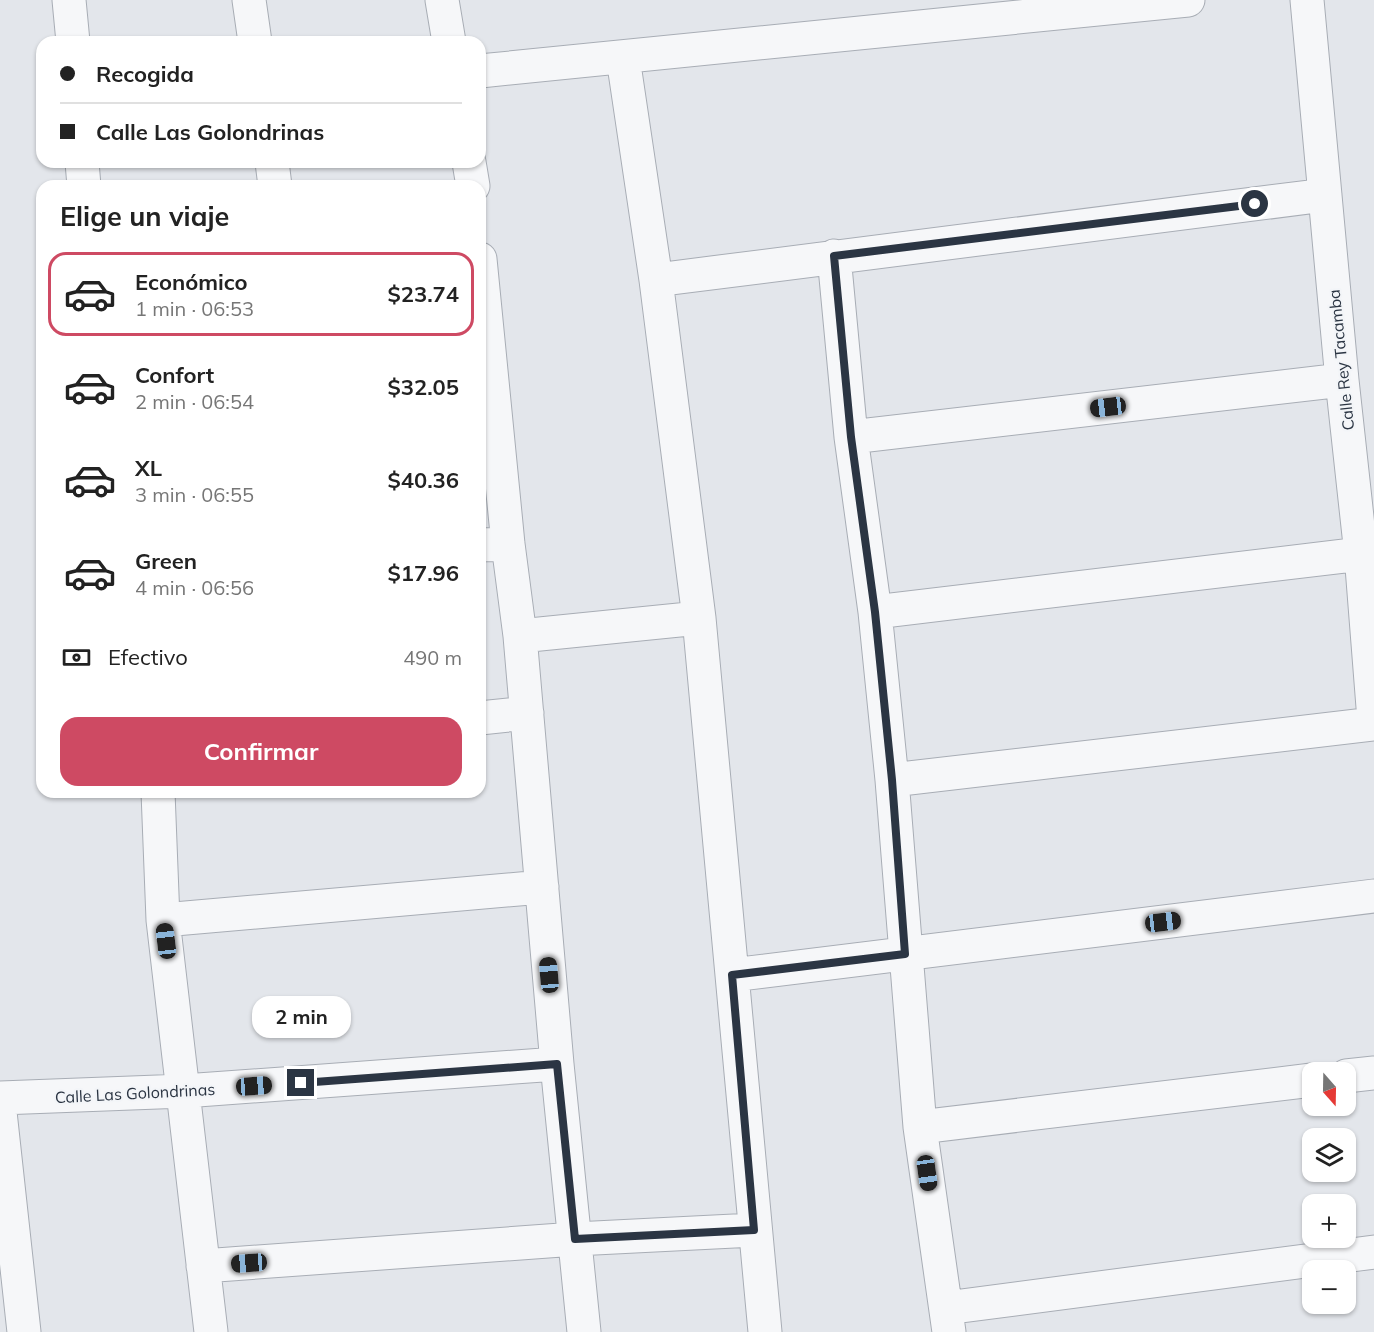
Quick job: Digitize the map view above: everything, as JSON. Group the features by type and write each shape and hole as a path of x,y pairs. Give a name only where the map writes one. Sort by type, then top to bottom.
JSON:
{"street":[{"path":"69,0 72,36"},
{"path":"249,0 254,36"},
{"path":"442,0 448,36"},
{"path":"486,70 1188,0"},
{"name":"Calle Rey Tacamba","path":"1307,0 1342,380 1361,554 1374,722"},
{"path":"623,58 656,279 699,618 765,1332"},
{"path":"656,279 1325,195"},
{"path":"834,256 851,437 875,612 892,780 920,1127 947,1320 1374,1252"},
{"path":"851,437 1342,380"},
{"path":"486,395 494,545 520,636 557,1064 584,1332"},
{"path":"875,612 1361,554"},
{"path":"520,636 699,618"},
{"path":"486,717 527,713"},
{"path":"892,780 1374,722"},
{"path":"158,798 164,920 211,1332"},
{"path":"164,920 542,887"},
{"path":"732,975 1374,896"},
{"name":"Calle Las Golondrinas","path":"0,1098 184,1091 557,1064"},
{"path":"1356,1075 1374,1073"},
{"path":"920,1127 1302,1081"},
{"path":"0,1112 24,1332"},
{"path":"203,1266 575,1239 754,1230"}],"route":[{"path":"301,1083 557,1064 575,1239 754,1230 732,975 905,954 892,780 875,612 851,437 834,256 1255,204"}]}
